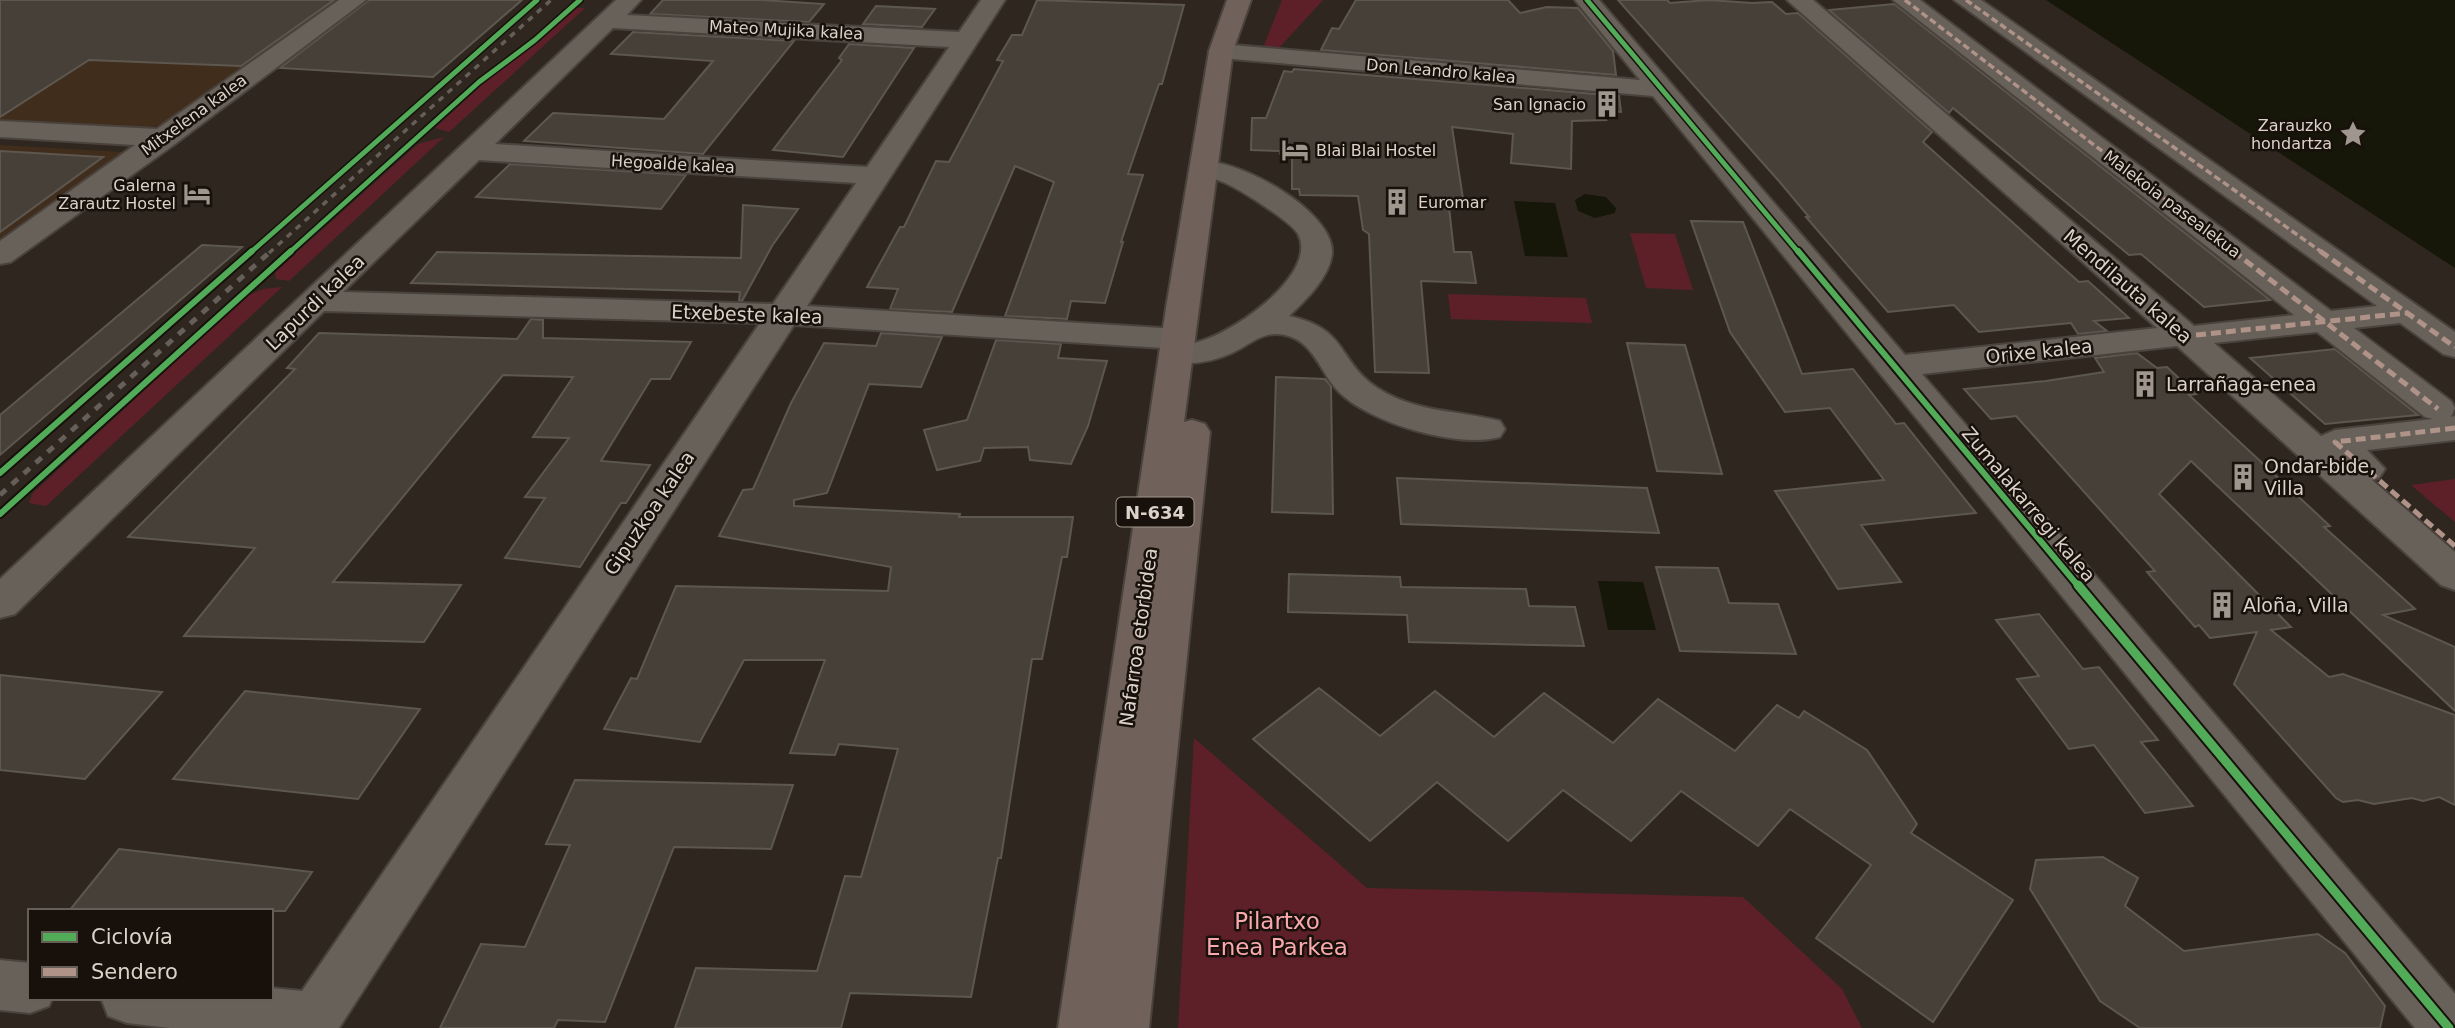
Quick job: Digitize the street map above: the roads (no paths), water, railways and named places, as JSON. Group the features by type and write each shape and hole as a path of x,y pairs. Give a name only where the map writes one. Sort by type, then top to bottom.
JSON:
{"highway":[{"name":"Nafarroa etorbidea","path":"1086,1028 1238,0"},
{"name":"Nafarroa etorbidea","path":"1230,52 1252,0"},
{"name":"Nafarroa etorbidea","path":"1122,1028 1185,348"}],"street":[{"name":"Mitxelena kalea","path":"0,255 354,0"},
{"name":"Gipuzkoa kalea","path":"311,1023 993,0"},
{"name":"Zumalakarregi kalea","path":"1587,0 2449,1028"},
{"name":"Mendilauta kalea","path":"1799,0 2190,335 2455,575"},
{"name":"Malekoia pasealekua","path":"1905,0 2326,321 2446,418"},
{"path":"1966,0 2455,347"},
{"name":"Mateo Mujika kalea","path":"619,10 964,40"},
{"name":"Lapurdi kalea","path":"0,603 619,10"},
{"name":"Don Leandro kalea","path":"1230,52 1660,89"},
{"path":"0,129 165,138"},
{"name":"Hegoalde kalea","path":"471,151 874,176"},
{"path":"1185,348 1228,343 1262,322 1292,296 1315,265 1318,254 1315,237 1307,224 1296,215 1239,176 1214,169"},
{"path":"0,223 41,225"},
{"name":"Etxebeste kalea","path":"315,301 782,314 1185,348"},
{"name":"Orixe kalea","path":"1893,367 2407,313"},
{"path":"1262,322 1287,325 1318,339 1342,375 1382,404 1439,423 1487,429"},
{"name":"Malekoia pasealekua","path":"2446,418 2335,442 2455,546"},
{"path":"0,985 28,988"},
{"path":"142,1000 311,1023"}],"railway":[{"path":"269,253 551,0"},
{"path":"0,495 271,251"}],"place":[{"name":"San Ignacio","path":"1607,104"},
{"name":"Zarauzko hondartza","path":"2353,134"},
{"name":"Blai Blai Hostel","path":"1295,150"},
{"name":"Galerna Zarautz Hostel","path":"197,194"},
{"name":"Euromar","path":"1397,202"},
{"name":"Larrañaga-enea","path":"2145,384"},
{"name":"Ondar-bide, Villa","path":"2243,477"},
{"name":"Aloña, Villa","path":"2222,605"}],"park label":[{"name":"Pilartxo Enea Parkea","path":"1277,934"}]}
